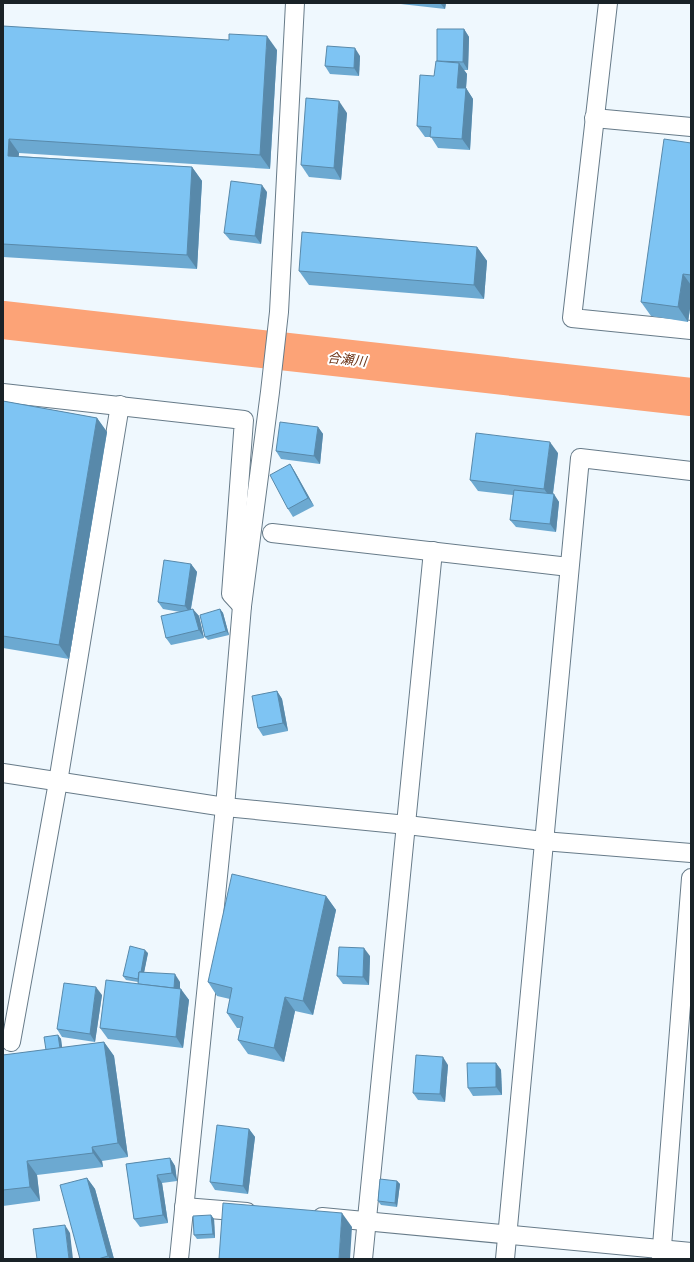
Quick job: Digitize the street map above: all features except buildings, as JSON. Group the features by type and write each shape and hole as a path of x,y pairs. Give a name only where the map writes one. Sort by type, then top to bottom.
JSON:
{"street":[{"path":"179,1259 225,807 242,606 279,312 295,3"},
{"path":"608,3 572,318 691,330"},
{"path":"594,118 691,128"},
{"path":"3,393 244,420 231,594 242,606"},
{"path":"11,1042 58,782 120,405"},
{"path":"505,1259 580,458 691,472"},
{"path":"272,533 569,567"},
{"path":"363,1259 433,551"},
{"path":"3,773 225,807 407,825 543,841 691,853"},
{"path":"661,1254 691,878"},
{"path":"184,1207 264,1213"},
{"path":"303,1216 367,1220 661,1254 691,1252"}],"waterway":[{"name":"合瀬川","path":"3,320 691,397"}]}
